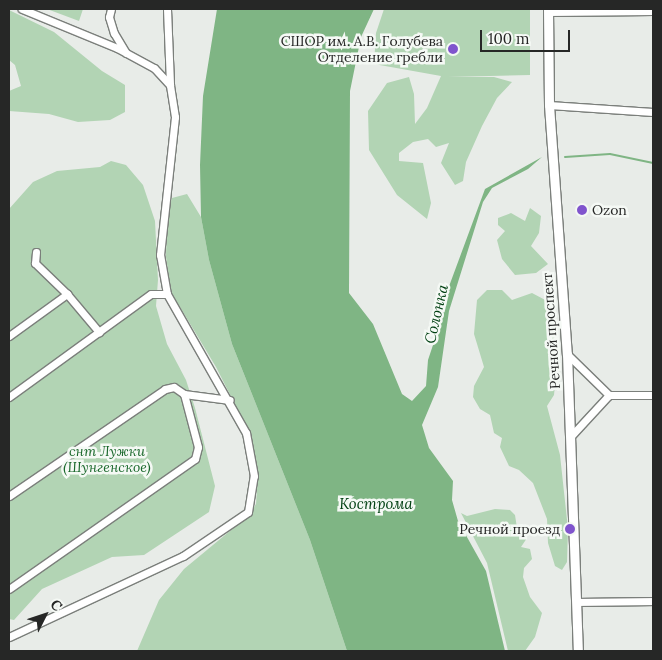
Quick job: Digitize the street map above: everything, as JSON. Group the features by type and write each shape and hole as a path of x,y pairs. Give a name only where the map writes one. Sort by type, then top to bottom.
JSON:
{"street":[{"path":"22,9 126,53 154,68 170,86"},
{"path":"111,9 109,17 114,33 126,53"},
{"path":"9,637 183,556 248,512 254,476 246,433 230,400 167,294 160,254 175,118 170,86 167,9"},
{"path":"548,11 653,11"},
{"name":"Речной проспект","path":"548,11 549,105 568,354 578,602 578,651"},
{"path":"549,105 653,112"},
{"path":"36,252 36,263 67,294 99,332"},
{"path":"9,336 67,294"},
{"path":"9,397 152,294 167,294"},
{"path":"568,354 609,395"},
{"path":"9,496 165,389 174,387 184,394 230,400"},
{"path":"9,589 195,459 198,447 184,394"},
{"path":"571,436 609,395 653,394"},
{"path":"578,602 653,601"}],"green space":[{"path":"47,9 83,9 79,21"},
{"path":"384,9 530,9 530,75 448,77 494,77 512,82 497,98 482,126 466,162 463,181 455,185 441,163 449,143 436,147 428,139 413,142 399,153 399,161 423,163 431,203 427,219 397,195 369,150 368,111 387,83 409,77 414,94 415,124 427,108 441,76 374,64 376,33"},
{"path":"9,10 54,32 102,71 125,85 125,112 110,120 78,122 49,114 9,111 9,91 21,86 15,65 9,60"},
{"name":"снт Лужки (Шунгенское)","path":"111,161 126,165 143,185 155,221 158,280 156,306 167,344 186,380 215,486 209,512 144,555 112,557 42,589 14,620 9,619 9,209 33,182 57,171 100,167"},
{"path":"187,194 201,217 209,260 232,344 310,540 347,651 137,651 159,600 184,569 248,516 256,504 258,474 249,432 216,367 171,292 166,257 167,214 172,198"},
{"path":"530,208 541,216 539,233 531,246 548,264 536,273 515,275 502,259 497,240 505,231 498,225 498,218 511,213 525,221"},
{"path":"487,290 502,290 512,300 532,293 549,302 555,330 556,374 554,395 547,406 560,455 568,529 567,562 562,570 555,566 548,543 547,519 533,483 519,470 509,466 500,447 502,438 494,433 490,415 480,409 473,397 474,386 484,367 474,334 477,300"},
{"path":"495,509 510,510 515,515 517,528 527,538 521,547 530,549 532,559 524,568 523,577 530,597 542,613 535,637 525,651 508,651 487,563 461,513 467,516"}],"water":[{"name":"Кострома","path":"217,9 374,9 361,37 350,91 349,293 373,324 402,394 412,401 426,386 428,360 438,330 441,308 485,189 542,157 528,169 492,188 483,202 449,311 438,387 422,425 429,448 453,481 452,500 458,521 486,571 505,651 347,651 310,540 232,344 209,260 201,217 200,165 203,96"}],"waterway":[{"name":"Солонка","path":"565,157 610,154 653,163"}],"place":[{"name":"СШОР им. А.В. Голубева Отделение гребли","path":"453,49"},
{"name":"Ozon","path":"582,210"},
{"name":"Речной проезд","path":"570,529"}]}
